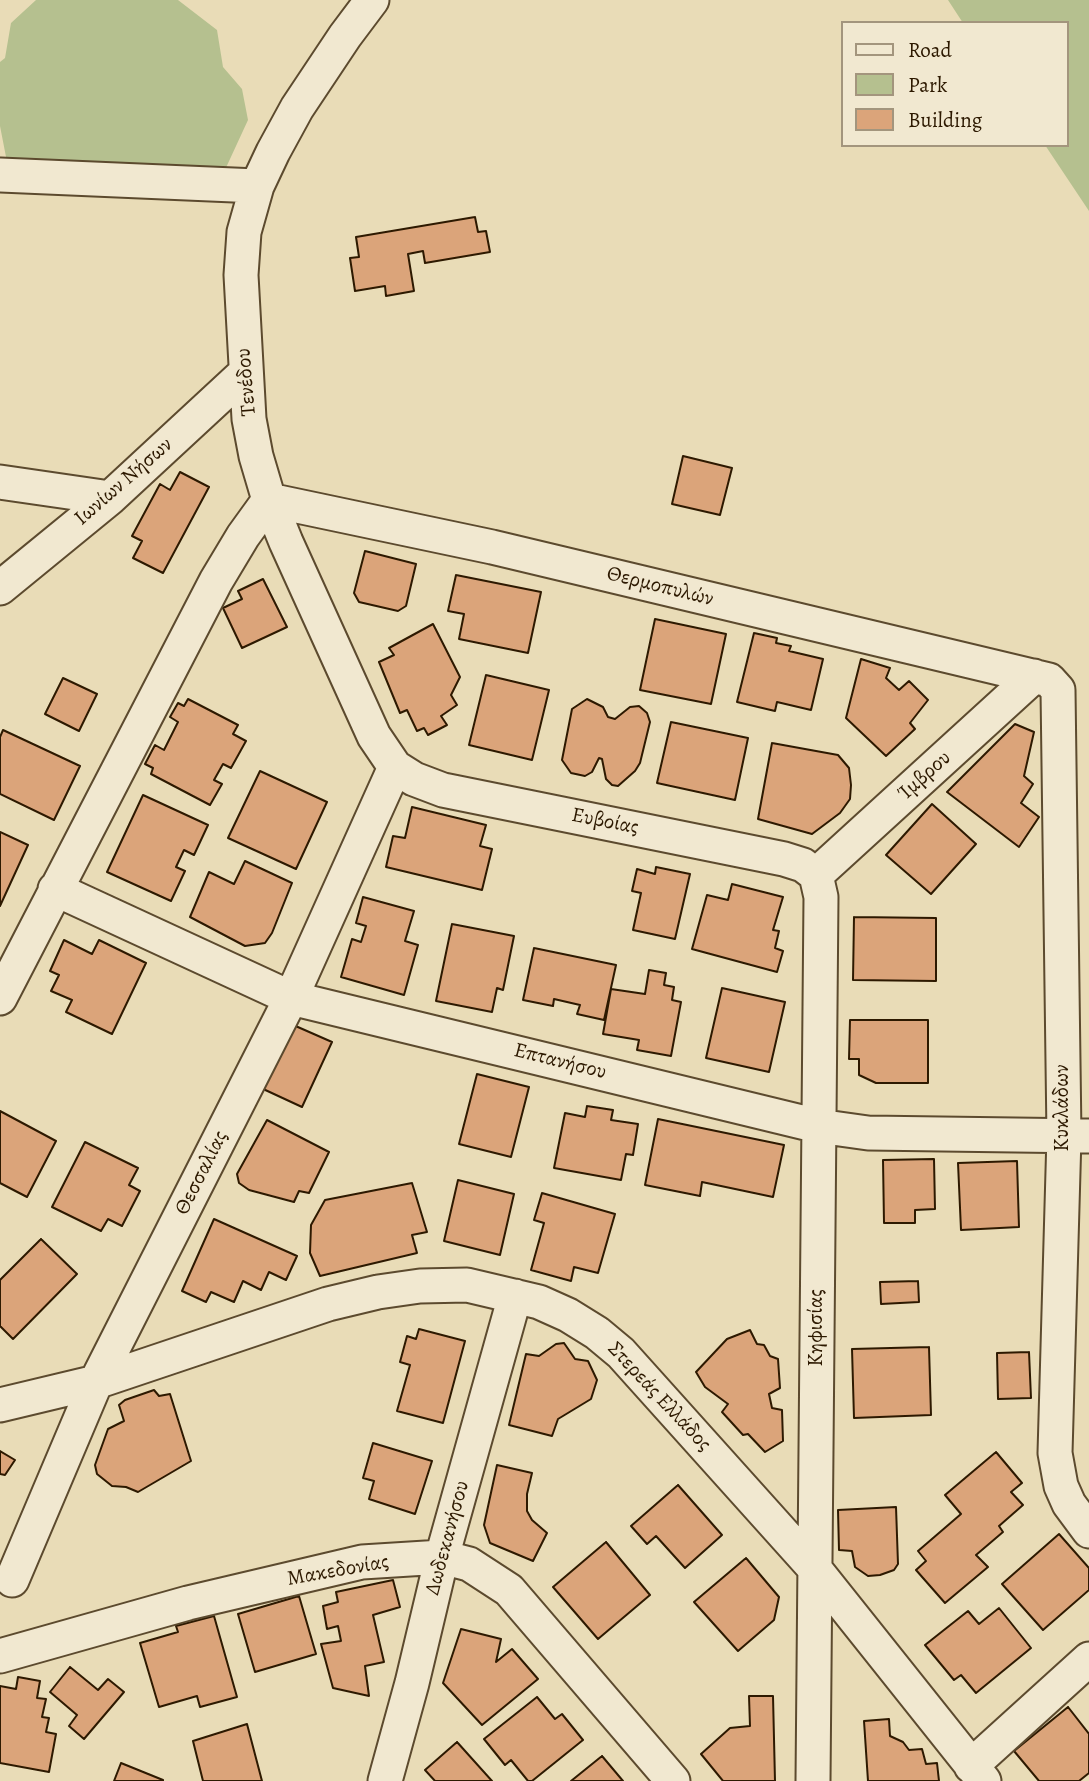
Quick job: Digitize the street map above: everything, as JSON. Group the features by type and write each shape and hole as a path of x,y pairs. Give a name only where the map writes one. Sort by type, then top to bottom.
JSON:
{"street":[{"name":"Τενέδου","path":"372,0 297,108 273,152 257,186 244,232 241,275 249,419 269,500 374,736 395,767"},
{"path":"0,175 257,186"},
{"name":"Ιωνίων Νήσων","path":"0,588 110,498 245,373"},
{"path":"0,482 110,498"},
{"path":"0,998 216,581 269,500"},
{"name":"Θερμοπυλών","path":"269,500 492,547 1041,678"},
{"name":"Ίμβρου","path":"816,875 1041,678"},
{"name":"Κυκλάδων","path":"1041,678 1058,690 1076,1136 1055,1453 1061,1486 1069,1504 1089,1531"},
{"name":"Ευβοίας","path":"395,767 414,779 443,790 784,859 803,865 816,875"},
{"name":"Θεσσαλίας","path":"12,1580 96,1382 291,998 395,767"},
{"name":"Κηφισίας","path":"813,1781 821,897 816,875"},
{"name":"Επτανήσου","path":"55,889 291,998 818,1126 880,1133 1076,1136"},
{"name":"Στερεάς Ελλάδος","path":"0,1405 96,1382 328,1304 378,1292 421,1286 467,1285 539,1302 568,1315 597,1333 621,1353 815,1569 978,1773"},
{"name":"Δωδεκανήσου","path":"385,1781 442,1557 515,1296"},
{"name":"Μακεδονίας","path":"0,1656 188,1603 362,1562 442,1557 469,1564 509,1590 673,1781"},
{"path":"978,1773 1089,1660"}],"green space":[{"path":"36,0 178,0 217,30 223,67 242,89 248,120 224,172 7,162 0,126 0,62 5,58 11,23"},
{"path":"948,0 1089,0 1089,211 1046,147 1068,147 1068,21 962,21"}],"building":[{"path":"475,217 478,232 486,231 490,252 425,263 423,251 408,254 414,291 386,296 385,286 355,291 350,258 359,257 356,237"},
{"path":"683,456 732,468 720,515 672,504"},
{"path":"180,472 209,487 163,573 133,558 142,541 132,536 160,484 170,490"},
{"path":"365,551 416,564 406,606 398,611 359,602 354,593"},
{"path":"456,575 541,592 528,653 459,639 464,614 448,611"},
{"path":"263,579 287,627 242,648 223,608 242,599 238,591"},
{"path":"655,619 726,634 711,704 640,690"},
{"path":"433,624 460,677 451,695 457,705 441,716 447,725 428,735 424,728 417,731 407,710 400,713 379,662 394,655 389,648"},
{"path":"754,633 777,638 776,643 791,646 789,651 823,659 811,710 777,702 775,711 737,702"},
{"path":"861,659 890,668 886,678 899,690 909,681 928,700 910,723 915,729 886,756 846,718"},
{"path":"486,675 549,690 532,760 469,745"},
{"path":"63,678 97,694 79,731 45,714"},
{"path":"188,699 238,725 233,734 246,741 231,768 223,764 214,780 222,784 210,805 151,774 153,768 145,764 155,745 164,750 178,722 170,717 178,703 184,706"},
{"path":"587,699 603,707 608,717 615,719 630,707 639,706 647,713 650,722 640,763 618,786 612,785 606,779 602,759 599,758 592,772 585,776 571,773 562,760 572,709"},
{"path":"671,722 748,738 735,800 657,783"},
{"path":"1015,724 1034,732 1024,776 1033,784 1021,803 1039,817 1019,847 947,792"},
{"path":"3,730 80,766 54,820 0,794 0,737"},
{"path":"772,743 838,755 849,768 850,799 840,813 812,834 758,819"},
{"path":"260,771 327,802 296,869 228,838"},
{"path":"143,795 208,825 194,855 184,850 176,867 185,871 171,901 107,872"},
{"path":"932,804 976,844 931,894 886,855"},
{"path":"412,807 486,825 480,846 492,849 482,890 386,867 393,836 405,838"},
{"path":"0,832 28,845 0,906"},
{"path":"245,861 292,883 272,933 265,943 245,946 190,917 209,872 234,884"},
{"path":"656,867 690,874 675,939 633,930 641,893 632,891 637,869 655,874"},
{"path":"732,884 783,897 773,930 779,931 775,948 783,951 777,972 692,949 707,895 728,900"},
{"path":"363,897 414,911 405,941 418,945 404,995 341,977 352,939 361,942 366,926 356,923"},
{"path":"854,917 936,918 936,981 853,980"},
{"path":"452,924 514,936 503,990 497,988 492,1012 436,1001"},
{"path":"64,940 92,954 99,940 146,963 112,1034 66,1012 72,1000 51,991 59,975 50,971"},
{"path":"534,948 616,965 604,1020 577,1014 580,1005 554,999 553,1006 523,1000"},
{"path":"649,970 666,973 664,985 674,987 672,1000 681,1002 671,1056 637,1050 639,1040 603,1034 611,989 645,994"},
{"path":"722,988 785,1002 769,1072 706,1058"},
{"path":"850,1020 928,1020 928,1083 876,1083 859,1075 859,1059 849,1059"},
{"path":"291,1024 332,1042 302,1107 261,1088"},
{"path":"477,1074 529,1087 511,1157 459,1144"},
{"path":"587,1106 613,1110 611,1120 638,1124 633,1155 626,1154 621,1180 554,1168 565,1113 585,1117"},
{"path":"0,1111 56,1141 27,1197 0,1183"},
{"path":"658,1119 784,1145 773,1197 702,1182 700,1196 645,1185"},
{"path":"267,1120 329,1152 309,1193 299,1191 294,1202 249,1190 239,1183 237,1174"},
{"path":"85,1142 138,1168 129,1185 140,1191 122,1226 108,1219 101,1231 52,1207"},
{"path":"934,1159 935,1209 915,1210 915,1223 884,1223 883,1160"},
{"path":"1017,1161 1019,1227 961,1230 958,1163"},
{"path":"458,1180 514,1194 500,1255 444,1241"},
{"path":"412,1183 427,1232 412,1235 417,1253 320,1276 310,1253 311,1225 325,1200"},
{"path":"542,1193 615,1214 598,1273 574,1267 571,1281 531,1270 544,1223 534,1220"},
{"path":"214,1219 297,1256 286,1280 269,1272 261,1290 243,1281 234,1302 211,1292 206,1302 182,1291"},
{"path":"41,1239 77,1274 13,1339 0,1326 0,1280"},
{"path":"918,1281 919,1302 881,1304 880,1282"},
{"path":"419,1329 465,1341 443,1423 397,1411 410,1365 400,1362 407,1336 416,1339"},
{"path":"750,1330 757,1344 764,1345 770,1356 778,1359 780,1388 769,1394 772,1408 782,1410 783,1441 765,1452 748,1434 743,1435 722,1412 728,1404 705,1387 696,1372 727,1339"},
{"path":"564,1343 575,1359 588,1361 597,1380 591,1399 558,1419 552,1436 509,1425 526,1354 539,1356 556,1344"},
{"path":"929,1347 931,1415 854,1418 852,1349"},
{"path":"1029,1352 1031,1398 998,1399 997,1353"},
{"path":"154,1390 159,1396 170,1394 191,1461 138,1492 126,1487 112,1486 97,1474 95,1465 108,1429 124,1421 119,1405 125,1400"},
{"path":"373,1443 432,1461 415,1514 369,1499 374,1481 363,1478"},
{"path":"0,1451 15,1460 5,1475 0,1474"},
{"path":"996,1452 1022,1483 1011,1492 1023,1505 999,1526 1003,1532 976,1555 988,1567 945,1603 916,1570 926,1561 918,1551 961,1514 945,1495"},
{"path":"497,1465 532,1473 527,1494 527,1511 532,1520 547,1533 533,1561 490,1543 484,1525"},
{"path":"678,1485 722,1535 685,1568 656,1536 647,1544 631,1526"},
{"path":"896,1507 898,1564 894,1570 868,1576 855,1567 852,1551 839,1550 838,1510"},
{"path":"1059,1534 1089,1568 1089,1590 1043,1630 1002,1584"},
{"path":"606,1542 650,1595 598,1639 553,1587"},
{"path":"746,1558 779,1597 774,1620 738,1651 694,1602"},
{"path":"393,1580 400,1607 373,1615 384,1662 365,1666 369,1696 333,1688 321,1644 341,1641 338,1626 327,1629 323,1606 338,1602 336,1592"},
{"path":"299,1596 316,1654 255,1672 238,1614"},
{"path":"999,1608 1031,1648 976,1693 961,1675 954,1680 925,1645 968,1611 979,1624"},
{"path":"214,1616 237,1697 200,1707 197,1696 159,1707 140,1643 178,1632 176,1626"},
{"path":"461,1629 501,1639 496,1662 512,1649 538,1679 482,1725 443,1683"},
{"path":"70,1667 98,1690 108,1679 124,1692 84,1739 69,1726 77,1715 50,1692"},
{"path":"18,1677 40,1681 37,1698 46,1699 42,1717 49,1718 46,1732 56,1734 49,1772 0,1763 0,1686 16,1689"},
{"path":"749,1696 773,1696 775,1781 723,1781 701,1754 730,1728 750,1726"},
{"path":"537,1697 555,1719 562,1714 583,1740 532,1781 528,1781 511,1760 505,1765 484,1739"},
{"path":"1068,1707 1089,1734 1089,1773 1079,1781 1039,1781 1014,1751"},
{"path":"889,1719 890,1736 903,1742 909,1750 922,1749 926,1764 937,1763 939,1781 868,1781 864,1721"},
{"path":"247,1724 262,1781 203,1781 193,1741"},
{"path":"457,1742 492,1781 435,1781 425,1770"},
{"path":"602,1756 623,1781 571,1781"},
{"path":"121,1763 163,1780 163,1781 114,1781"}]}
